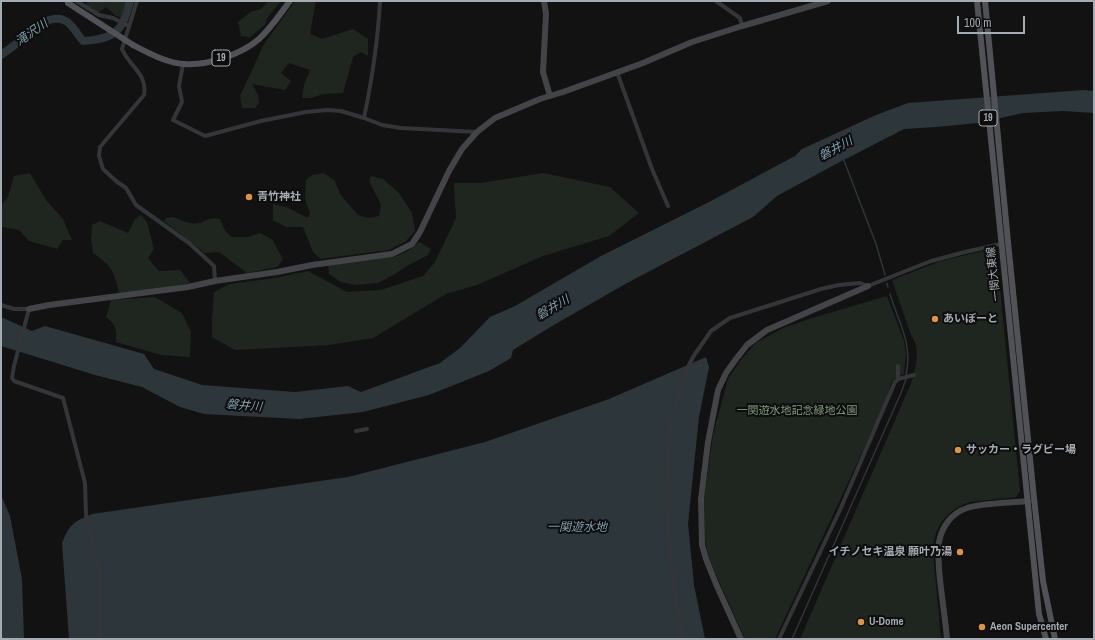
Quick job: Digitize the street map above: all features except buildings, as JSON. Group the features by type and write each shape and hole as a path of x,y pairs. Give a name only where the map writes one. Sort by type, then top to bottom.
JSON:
{"main road":[{"name":"19","path":"66,2 133,45 159,58 184,64 198,64 225,57 258,40 290,1"},
{"name":"一関大東線","path":"977,1 1043,581 1055,639"},
{"name":"一関大東線","path":"985,1 1004,234 1001,244 1039,614 1046,639"}],"street":[{"path":"76,1 99,14 113,18 128,26"},
{"path":"137,1 122,49 126,57 138,71 145,88 144,95 100,146 100,156 104,169 116,181 126,188 136,205 189,243 214,266 215,281"},
{"path":"364,118 379,31 380,1"},
{"path":"544,1 546,14 543,72 550,96"},
{"path":"716,1 740,18 742,26"},
{"path":"1,304 14,309 28,311 49,305 188,287 312,265 392,254 412,244 420,232 449,171 462,150 477,132 495,118 550,96 643,63 692,42 828,1"},
{"path":"184,64 179,86 182,102 173,120 205,136 262,121 306,112 328,110 341,111 382,125 401,128 477,132"},
{"path":"617,72 652,169 668,206"},
{"path":"741,639 716,584 702,545 701,499 708,442 718,390 726,373 747,345 767,330 930,261 1001,244"},
{"path":"684,639 674,590 666,498 670,429 683,377 693,357 711,331 730,318 838,285 860,283 868,286"},
{"path":"28,311 12,376 14,381 63,398 85,483 86,515 100,574 100,639"},
{"path":"898,366 898,379"},
{"path":"779,639 820,553 895,382 898,379 914,375"},
{"path":"356,431 367,429"},
{"path":"947,639 938,552 939,542 945,526 953,516 967,508 1028,501"}],"green space":[{"path":"88,1 128,1 123,16 121,17 116,16 106,7 96,13 91,11 85,7"},
{"path":"268,1 281,1 268,17 265,25 250,37 241,36 238,22 250,12 261,9"},
{"path":"295,1 316,1 310,34 322,39 353,29 368,39 368,56 361,52 353,57 343,93 323,94 312,98 302,98 304,85 310,70 289,63 281,73 291,81 285,90 252,84 258,95 259,103 255,108 242,108 240,96 264,44"},
{"path":"30,173 46,200 63,219 72,240 63,240 57,249 29,241 19,230 2,227 1,205 8,197 14,176"},
{"path":"324,173 335,181 340,194 358,215 368,218 379,216 381,205 369,181 371,176 383,179 399,193 412,213 415,231 405,242 388,250 321,259 313,252 303,227 286,227 273,220 273,204 286,207 308,218 310,213 305,199 306,180 312,175"},
{"path":"543,173 610,187 639,213 609,236 543,256 477,285 446,294 373,338 329,345 235,350 212,337 214,292 230,284 275,278 308,271 347,292 381,290 423,276 435,262 456,218 454,183 481,183"},
{"path":"141,215 147,222 154,249 148,258 159,271 180,270 190,283 152,290 119,293 114,274 104,262 93,253 91,240 92,225 100,221 128,233 135,219"},
{"path":"174,217 195,223 215,218 220,219 224,229 231,237 248,237 260,233 272,239 283,259 277,267 247,273 219,252 205,253 164,221 166,218"},
{"path":"419,242 431,249 428,255 378,283 356,285 341,282 329,274 328,264 394,257 408,251"},
{"path":"996,248 1020,491 1016,497 970,502 962,505 948,515 938,528 935,535 933,553 941,639 800,639 914,375 917,357 916,346 892,280 941,261"},
{"name":"一関遊水地記念緑地公園","path":"887,296 904,341 906,353 904,374 896,377 892,382 888,397 775,639 745,639 708,557 705,539 704,499 713,435 728,379 740,361 756,343 783,328"},
{"path":"155,297 182,313 191,332 190,357 161,355 116,342 115,328 112,322 106,317 111,300"}],"water":[{"name":"磐井川","path":"1084,90 1094,91 1094,113 1063,111 1023,113 978,123 904,129 777,196 753,217 627,283 552,326 513,350 511,358 489,371 429,395 363,412 299,419 204,414 180,407 142,387 95,375 1,346 1,317 32,331 45,326 144,354 154,369 202,385 295,392 348,386 361,392 440,363 460,348 490,317 515,306 601,256 709,202 795,156 802,149 876,115 908,103"},
{"name":"一関遊水地","path":"706,357 709,367 699,417 688,524 694,585 705,639 69,639 62,543 73,524 92,514 348,477 485,442 609,399"},
{"path":"1,495 10,516 22,579 24,639 1,639"}],"waterway":[{"name":"滝沢川","path":"1,55 49,20 61,19 65,21 73,28 83,41 106,37 121,26 130,1"},
{"name":"磐井川","path":"843,158 876,244 885,275"},
{"path":"887,283 888,287"},
{"path":"890,294 904,334 908,353 906,375"},
{"path":"792,639 906,379"}],"place":[{"name":"青竹神社","path":"249,197"},
{"name":"あいぽーと","path":"935,319"},
{"name":"サッカー・ラグビー場","path":"958,450"},
{"name":"イチノセキ温泉 願叶乃湯","path":"960,552"},
{"name":"U-Dome","path":"861,622"},
{"name":"Aeon Supercenter","path":"982,627"}]}
